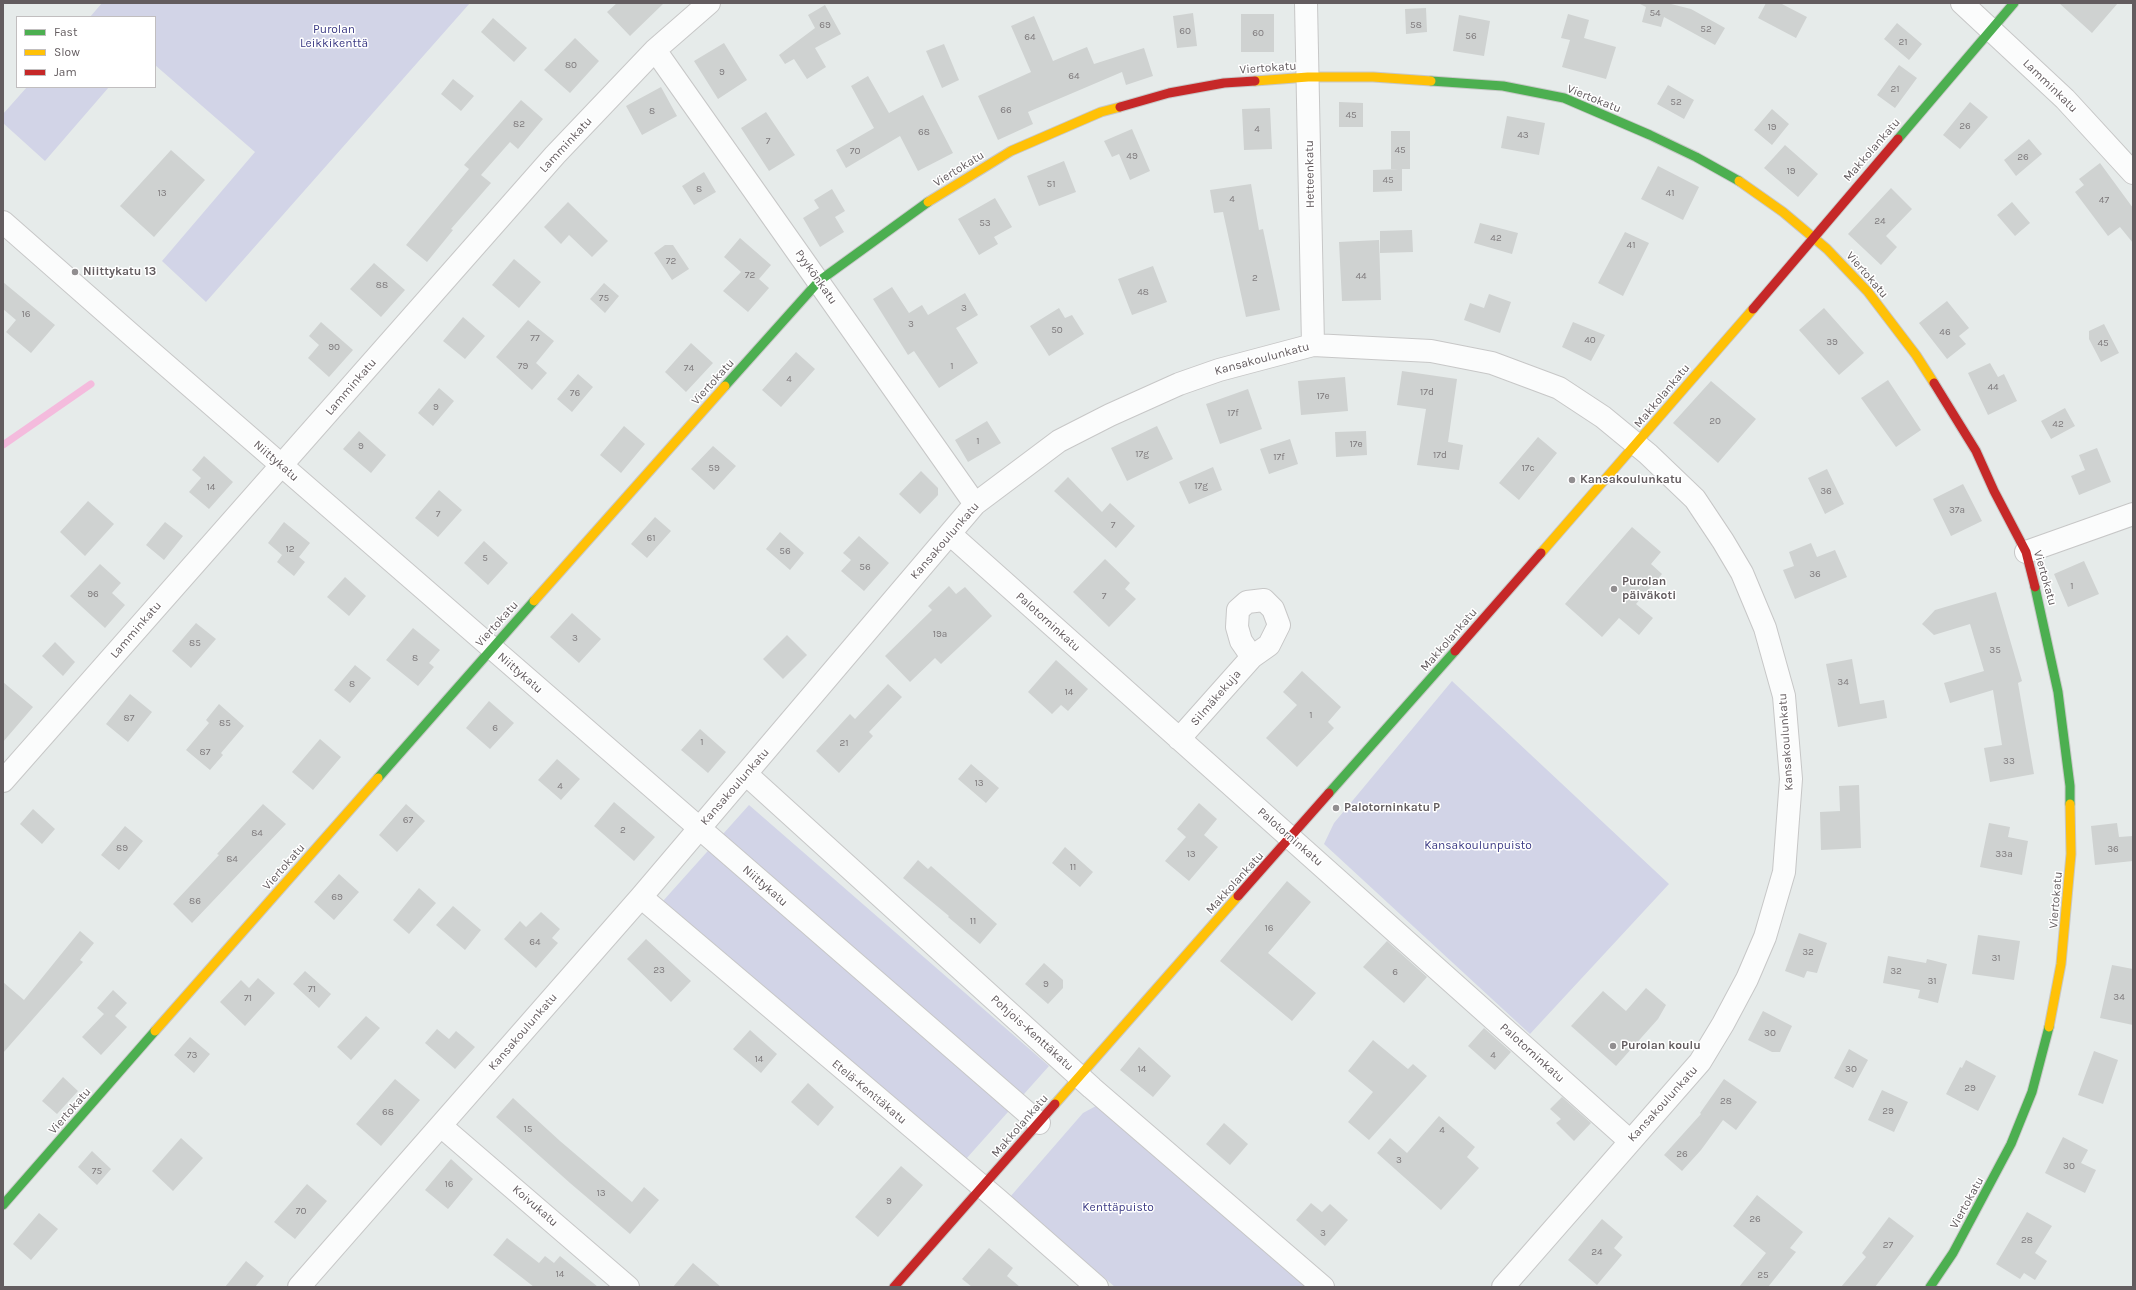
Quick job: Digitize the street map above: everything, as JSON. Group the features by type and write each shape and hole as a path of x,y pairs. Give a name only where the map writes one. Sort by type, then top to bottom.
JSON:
{"street":[{"name":"Lamminkatu","path":"3,781 555,155 655,50 709,3"},
{"name":"Hetteenkatu","path":"1306,3 1313,345"},
{"name":"Lamminkatu","path":"1962,3 2066,99 2133,173"},
{"name":"Makkolankatu","path":"894,1287 1039,1123 1079,1074 1290,839 1636,445 2014,3"},
{"name":"Pyykönkatu","path":"655,50 976,504"},
{"name":"Viertokatu","path":"3,1205 492,648 819,281 918,208 1011,151 1101,112 1169,93 1224,83 1308,77 1372,77 1503,86 1564,98 1650,135 1696,157 1744,184 1814,236 1868,292 1916,355 1950,407 1976,451 1994,491 2026,552 2043,619 2058,692 2070,786 2071,854 2061,964 2048,1034 2032,1092 2011,1144 1953,1253 1930,1287"},
{"name":"Niittykatu","path":"3,222 1039,1123"},
{"name":"Kansakoulunkatu","path":"299,1287 641,897 976,504 1059,441 1110,415 1179,384 1219,370 1313,345 1431,351 1492,363 1559,388 1603,417 1695,499 1723,541 1742,573 1765,628 1784,696 1792,779 1784,872 1765,937 1747,980 1700,1062 1630,1141 1596,1183 1503,1287"},
{"path":"2026,552 2133,514"},
{"name":"Palotorninkatu","path":"950,534 1630,1141"},
{"name":"Silmäkekuja","path":"1180,739 1252,657"},
{"name":"Pohjois-Kenttäkatu","path":"746,774 1079,1074 1092,1088 1323,1287"},
{"name":"Etelä-Kenttäkatu","path":"641,897 982,1187 1097,1287"},
{"name":"Koivukatu","path":"441,1126 628,1287"}],"green space":[{"name":"Purolan Leikkikenttä","path":"102,3 470,3 206,302 162,261 255,152 156,66 156,16 91,16"},
{"path":"26,88 108,88 45,161 3,123 3,114"},
{"name":"Kansakoulunpuisto","path":"1452,681 1669,884 1530,1034 1324,844 1334,823"},
{"path":"749,805 1049,1066 966,1159 663,901"},
{"name":"Kenttäpuisto","path":"1096,1106 1306,1287 1115,1287 1010,1197 1083,1113"}],"building":[{"path":"617,3 664,3 630,36 607,12"},
{"path":"1638,3 1667,3 1691,9 1725,28 1715,45 1664,17 1661,27 1642,22 1646,7"},
{"path":"1766,3 1780,3 1807,17 1796,38 1758,18"},
{"path":"2059,3 2118,3 2092,33"},
{"path":"825,5 841,34 815,48 826,67 807,79 794,59 785,64 779,55 815,28 808,15"},
{"path":"1426,8 1427,32 1406,34 1405,9"},
{"path":"1193,13 1197,46 1177,48 1173,16"},
{"path":"1241,14 1274,14 1274,52 1241,52"},
{"path":"1568,14 1589,20 1584,38 1616,47 1606,79 1562,67 1570,40 1561,38"},
{"path":"1459,15 1490,21 1484,56 1453,51"},
{"path":"1034,16 1053,61 1087,47 1094,64 1144,48 1153,76 1126,85 1122,72 1028,112 1033,124 998,140 978,96 1031,72 1011,26"},
{"path":"493,18 527,48 514,62 481,32"},
{"path":"1897,23 1922,44 1909,60 1884,39"},
{"path":"575,38 599,61 570,93 544,70"},
{"path":"724,43 747,80 718,99 694,61"},
{"path":"944,44 959,80 942,88 926,51"},
{"path":"1899,65 1917,78 1895,108 1877,95"},
{"path":"868,76 889,113 923,95 953,153 918,171 900,136 846,168 836,150 874,128 851,86"},
{"path":"453,79 474,96 461,111 441,94"},
{"path":"1668,85 1694,100 1684,119 1657,104"},
{"path":"661,87 677,116 642,135 626,106"},
{"path":"521,100 543,119 518,149 510,142 481,175 491,183 451,229 453,230 427,262 406,245 469,169 464,165"},
{"path":"1339,102 1363,103 1363,127 1339,127"},
{"path":"1970,102 1988,117 1960,149 1943,135"},
{"path":"1270,108 1272,149 1244,150 1242,109"},
{"path":"1772,109 1789,124 1772,145 1754,130"},
{"path":"766,112 795,155 769,171 741,128"},
{"path":"1507,116 1545,123 1539,155 1501,148"},
{"path":"1132,129 1150,171 1130,180 1119,154 1112,157 1104,141"},
{"path":"1391,131 1410,131 1410,169 1402,169 1402,191 1373,192 1373,170 1399,169 1391,169"},
{"path":"2029,139 2042,154 2016,176 2004,160"},
{"path":"1785,145 1818,174 1798,197 1764,168"},
{"path":"171,150 205,180 154,237 120,206"},
{"path":"1064,161 1076,192 1039,206 1027,176"},
{"path":"2100,163 2133,208 2133,243 2120,227 2108,236 2075,192 2084,185 2079,179"},
{"path":"1658,166 1699,187 1683,220 1641,199"},
{"path":"704,172 716,192 694,205 682,186"},
{"path":"1251,184 1259,230 1263,229 1280,310 1246,317 1223,212 1214,213 1210,190"},
{"path":"1891,188 1912,209 1886,236 1897,247 1881,265 1848,234"},
{"path":"832,189 845,211 835,217 844,232 820,247 803,218 819,208 814,200"},
{"path":"995,198 1012,227 994,237 998,244 979,255 958,219"},
{"path":"568,202 608,241 592,257 569,235 561,244 544,227"},
{"path":"2012,202 2030,223 2015,236 1997,215"},
{"path":"1480,223 1518,233 1512,254 1474,243"},
{"path":"1412,230 1413,252 1380,253 1380,231"},
{"path":"1625,232 1649,243 1623,296 1598,283"},
{"path":"740,238 771,265 759,279 769,288 748,312 723,291 741,272 724,257"},
{"path":"1379,240 1381,300 1342,301 1339,242"},
{"path":"665,245 673,245 689,269 672,280 654,253"},
{"path":"514,259 541,282 519,308 492,285"},
{"path":"374,263 405,290 381,317 350,289"},
{"path":"1153,266 1167,302 1132,315 1118,279"},
{"path":"3,282 55,325 31,353 6,332 16,320 3,309"},
{"path":"604,283 619,296 605,313 590,299"},
{"path":"892,287 909,313 922,305 928,315 965,293 978,315 956,328 978,363 939,388 914,351 908,355 873,299"},
{"path":"1489,294 1511,302 1500,333 1464,320 1470,303 1484,308"},
{"path":"1947,301 1969,328 1959,336 1966,344 1947,359 1919,323"},
{"path":"1059,308 1065,318 1072,315 1084,334 1049,356 1030,326"},
{"path":"1824,308 1864,353 1839,375 1799,330"},
{"path":"463,317 485,336 465,359 443,341"},
{"path":"528,320 554,341 536,363 547,373 532,390 496,357"},
{"path":"321,322 353,350 329,377 308,358 319,345 309,336"},
{"path":"1573,322 1605,335 1591,361 1562,347"},
{"path":"2104,324 2119,353 2101,362 2089,339 2089,331"},
{"path":"691,343 713,363 686,392 665,372"},
{"path":"796,352 815,369 781,407 762,390"},
{"path":"1990,363 1998,377 2004,374 2017,401 1988,415 1968,373"},
{"path":"1402,371 1457,379 1448,442 1463,445 1459,470 1417,465 1426,409 1397,405"},
{"path":"578,374 593,387 572,412 557,399"},
{"path":"1345,377 1348,411 1301,415 1298,381"},
{"path":"1888,380 1921,430 1896,447 1861,398"},
{"path":"1711,381 1756,419 1718,463 1673,423"},
{"path":"439,388 454,401 433,426 418,413"},
{"path":"1248,389 1262,429 1220,444 1206,404"},
{"path":"2065,408 2075,426 2051,439 2041,421"},
{"path":"987,421 1001,443 968,462 955,440"},
{"path":"624,426 645,444 621,473 600,455"},
{"path":"1157,426 1173,459 1127,481 1111,448"},
{"path":"359,431 386,455 371,473 343,449"},
{"path":"1366,431 1367,455 1336,457 1335,432"},
{"path":"1538,437 1557,453 1519,500 1499,483"},
{"path":"1290,439 1298,464 1269,474 1260,449"},
{"path":"713,446 736,466 714,490 691,469"},
{"path":"2097,448 2111,482 2079,495 2071,476 2085,470 2079,455"},
{"path":"204,456 233,482 209,509 189,492 201,478 192,470"},
{"path":"1213,467 1222,490 1189,504 1179,482"},
{"path":"1827,469 1844,504 1825,514 1808,478"},
{"path":"921,471 938,488 938,495 920,514 899,494"},
{"path":"1068,477 1102,512 1110,503 1135,526 1116,548 1054,491"},
{"path":"1963,484 1982,521 1951,536 1933,499"},
{"path":"439,490 462,510 438,537 415,518"},
{"path":"88,501 114,524 85,556 60,532"},
{"path":"655,517 671,531 647,558 631,544"},
{"path":"165,522 183,536 164,560 146,545"},
{"path":"284,522 310,543 299,557 305,562 294,576 277,562 282,555 268,543"},
{"name":"Purolan päiväkoti","path":"1632,527 1661,552 1651,564 1662,574 1636,604 1653,618 1639,635 1619,618 1602,637 1565,604"},
{"path":"780,532 804,553 790,570 766,549"},
{"path":"859,536 889,563 864,591 841,571 851,560 843,553"},
{"path":"484,541 508,563 488,585 464,563"},
{"path":"1811,543 1817,557 1835,550 1847,577 1795,599 1783,570 1794,566 1789,552"},
{"path":"1105,559 1130,583 1125,589 1136,599 1109,627 1073,592"},
{"path":"2084,561 2099,594 2068,607 2054,574"},
{"path":"100,564 121,583 112,593 125,605 105,628 70,596"},
{"path":"345,577 366,596 349,616 327,597"},
{"path":"949,586 956,594 965,587 992,616 941,664 935,658 910,682 885,656 932,610 928,606"},
{"path":"1996,592 2022,681 2018,683 2034,774 1990,782 1984,748 2002,745 1993,690 1950,703 1944,683 1984,671 1970,624 1934,635 1922,624 1935,610"},
{"path":"572,613 601,639 579,663 550,637"},
{"path":"196,623 216,639 191,668 172,651"},
{"path":"413,628 440,650 429,663 434,667 418,686 386,660"},
{"path":"787,635 807,655 783,679 763,659"},
{"path":"55,642 75,662 63,676 42,656"},
{"path":"1852,659 1860,704 1884,700 1887,718 1838,727 1826,664"},
{"path":"1056,660 1088,689 1068,711 1061,705 1052,714 1028,692"},
{"path":"355,665 371,678 350,703 334,690"},
{"path":"1302,671 1341,707 1328,722 1334,728 1297,767 1266,738 1297,705 1283,692"},
{"path":"3,682 33,707 3,742"},
{"path":"888,684 902,697 869,732 873,736 839,773 816,751 850,714 855,719"},
{"path":"130,694 152,712 128,742 106,724"},
{"path":"489,701 514,723 490,749 466,728"},
{"path":"219,704 244,726 221,753 223,755 210,770 186,750 209,723 206,720"},
{"path":"700,729 726,752 708,773 681,750"},
{"path":"320,739 341,757 313,790 292,772"},
{"path":"557,759 580,779 561,800 538,780"},
{"path":"971,764 999,788 986,803 958,779"},
{"path":"1859,785 1861,848 1821,850 1820,812 1840,811 1839,786"},
{"path":"614,802 655,837 634,861 594,826"},
{"path":"1199,803 1217,819 1204,835 1218,847 1189,881 1165,861 1186,837 1177,829"},
{"path":"263,804 286,824 192,923 173,904 219,855 217,854"},
{"path":"406,804 425,821 397,852 379,835"},
{"path":"33,809 55,829 42,844 20,824"},
{"path":"1989,823 2010,827 2008,837 2028,841 2022,875 1980,867"},
{"path":"2117,823 2119,837 2133,836 2133,861 2095,865 2091,826"},
{"path":"125,826 143,841 119,870 101,855"},
{"path":"1065,847 1093,872 1080,887 1052,863"},
{"path":"918,860 928,869 931,866 997,924 980,944 903,878"},
{"path":"339,874 359,892 334,920 314,902"},
{"path":"1287,881 1311,902 1268,953 1316,993 1292,1021 1220,961"},
{"path":"419,888 436,903 409,934 393,920"},
{"path":"453,906 481,930 465,950 436,925"},
{"path":"541,912 560,929 552,938 558,943 536,968 504,939 520,921 526,927"},
{"path":"80,931 94,943 80,960 83,962 3,1053 3,982 24,1000"},
{"path":"1799,933 1827,943 1817,973 1807,971 1804,978 1785,971"},
{"path":"1978,935 2020,941 2014,980 1972,974"},
{"path":"646,939 691,981 671,1002 627,959"},
{"path":"1387,941 1427,977 1404,1003 1363,967"},
{"path":"1888,956 1926,963 1927,959 1947,964 1938,1003 1918,998 1920,990 1883,983"},
{"path":"1044,963 1063,980 1063,988 1048,1004 1025,984"},
{"path":"2112,965 2133,969 2133,1025 2100,1018"},
{"path":"305,971 331,994 319,1008 293,984"},
{"path":"258,978 275,993 245,1026 220,1002 241,980 249,988"},
{"name":"Purolan koulu","path":"1646,988 1666,1005 1658,1019 1616,1066 1571,1026 1603,991 1626,1011"},
{"path":"113,990 127,1003 115,1016 127,1027 101,1055 82,1037 104,1014 97,1008"},
{"path":"1763,1011 1792,1026 1780,1052 1772,1052 1748,1040"},
{"path":"366,1016 380,1028 351,1060 337,1047"},
{"path":"1484,1028 1511,1052 1495,1070 1468,1046"},
{"path":"437,1029 449,1039 456,1031 475,1047 455,1069 425,1043"},
{"path":"750,1030 777,1054 761,1073 733,1049"},
{"path":"190,1037 210,1054 194,1073 174,1055"},
{"path":"1373,1040 1408,1069 1413,1064 1427,1076 1369,1140 1348,1122 1373,1092 1348,1071"},
{"path":"1139,1047 1171,1076 1153,1097 1120,1070"},
{"path":"1849,1049 1868,1060 1853,1088 1834,1078"},
{"path":"2094,1051 2118,1060 2103,1104 2078,1095"},
{"path":"1966,1060 1996,1076 1978,1111 1946,1094 1960,1067 1962,1068"},
{"path":"63,1077 78,1091 57,1114 42,1101"},
{"path":"395,1079 420,1100 381,1146 356,1124"},
{"path":"1724,1079 1757,1102 1736,1130 1723,1120 1701,1150 1682,1171 1664,1155 1701,1114 1700,1113"},
{"path":"808,1083 834,1107 818,1126 791,1102"},
{"path":"1882,1090 1908,1102 1894,1132 1868,1120"},
{"path":"1562,1097 1591,1123 1574,1141 1556,1123 1561,1119 1550,1109"},
{"path":"513,1098 560,1141 632,1202 644,1187 659,1200 630,1234 496,1117"},
{"path":"1439,1116 1475,1147 1467,1157 1479,1168 1441,1210 1377,1153 1390,1138 1407,1153"},
{"path":"1224,1123 1248,1144 1230,1165 1206,1144"},
{"path":"2063,1137 2088,1150 2081,1163 2096,1170 2085,1193 2045,1173"},
{"path":"181,1138 203,1158 173,1191 152,1171"},
{"path":"92,1151 111,1169 97,1185 78,1167"},
{"path":"451,1159 473,1179 448,1209 425,1190"},
{"path":"901,1166 923,1185 878,1237 855,1217"},
{"path":"307,1184 327,1201 295,1239 274,1222"},
{"path":"1757,1195 1803,1232 1790,1248 1796,1252 1768,1287 1739,1287 1766,1253 1733,1226"},
{"path":"1311,1203 1322,1212 1330,1204 1348,1220 1325,1246 1296,1220"},
{"path":"2027,1212 2052,1226 2035,1253 2047,1261 2035,1280 2024,1273 2020,1279 1996,1264"},
{"path":"39,1213 58,1229 31,1260 13,1244"},
{"path":"1889,1217 1914,1236 1875,1287 1841,1287 1866,1257 1862,1253"},
{"path":"1602,1219 1623,1237 1614,1248 1622,1255 1597,1285 1568,1260"},
{"path":"507,1238 539,1263 545,1256 554,1263 560,1256 598,1287 534,1287 493,1255"},
{"path":"989,1248 1013,1268 1007,1276 1020,1287 972,1287 962,1279"},
{"path":"246,1261 264,1276 255,1287 225,1287"},
{"path":"693,1263 721,1287 673,1287"}],"waterway":[{"path":"3,445 91,384"}],"traffic: fast":[{"path":"1898,139 2014,3"},
{"path":"1431,81 1503,86 1564,98 1650,135 1696,157 1739,181"},
{"path":"725,386 819,281 928,202"},
{"path":"2035,587 2058,692 2070,786 2070,804"},
{"path":"378,778 534,601"},
{"path":"1329,793 1455,651"},
{"path":"1930,1287 1953,1253 2011,1144 2032,1092 2049,1027"},
{"path":"3,1205 155,1031"}],"traffic: slow":[{"path":"1255,81 1308,77 1373,77 1431,81"},
{"path":"928,202 1011,151 1101,112 1120,107"},
{"path":"1739,181 1783,212 1827,249 1868,292 1916,355 1934,383"},
{"path":"1541,553 1753,309"},
{"path":"534,601 725,386"},
{"path":"155,1031 378,778"},
{"path":"2049,1027 2061,964 2071,854 2070,804"},
{"path":"1055,1104 1238,896"}],"traffic: jam":[{"path":"1120,107 1169,93 1224,83 1255,81"},
{"path":"1753,309 1898,139"},
{"path":"1934,383 1976,451 1994,491 2026,552 2035,587"},
{"path":"1455,651 1541,553"},
{"path":"1238,896 1329,793"},
{"path":"894,1287 1055,1104"}],"place":[{"name":"Niittykatu 13","path":"75,272"},
{"name":"Kansakoulunkatu","path":"1572,480"},
{"name":"Purolan päiväkoti","path":"1614,589"},
{"name":"Palotorninkatu P","path":"1336,808"},
{"name":"Purolan koulu","path":"1613,1046"}]}
